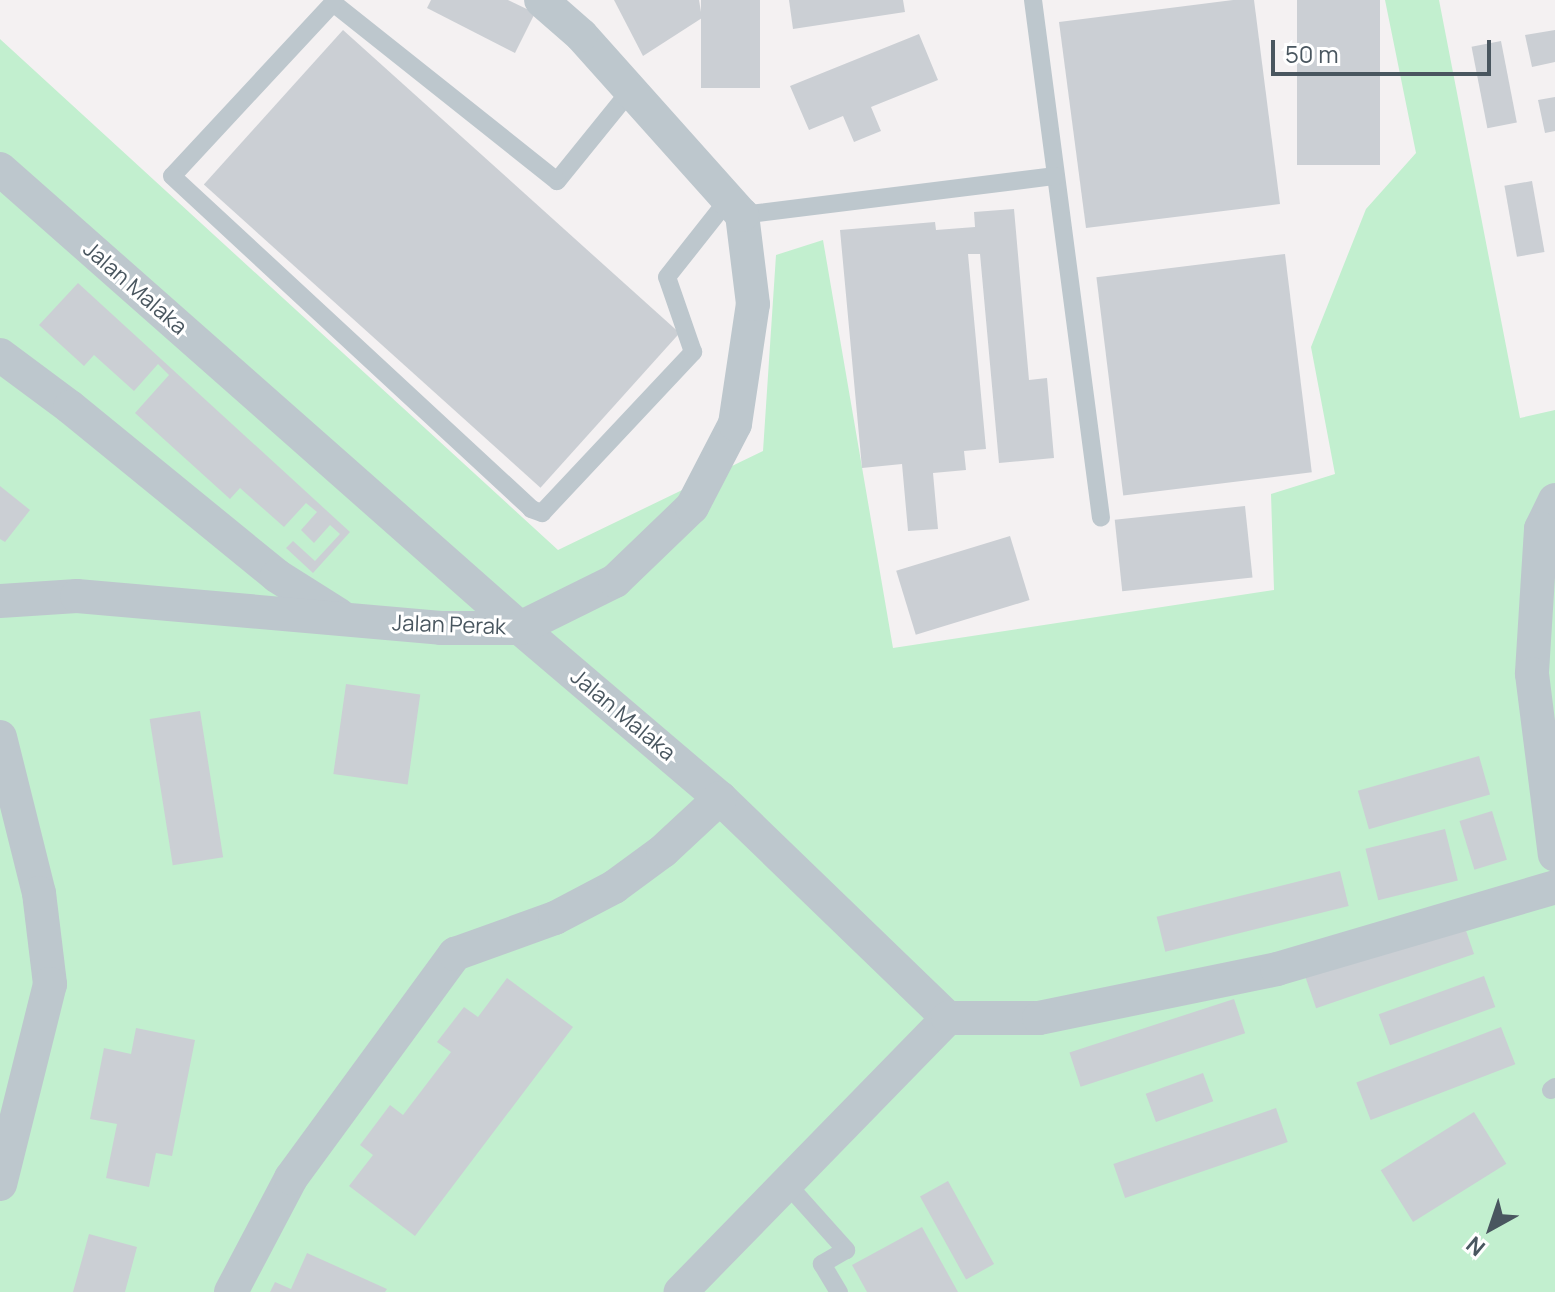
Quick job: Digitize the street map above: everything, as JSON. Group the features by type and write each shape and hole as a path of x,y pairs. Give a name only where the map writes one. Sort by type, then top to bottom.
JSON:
{"street":[{"path":"541,0 581,35 735,208"},
{"name":"Jalan Malaka","path":"0,169 520,628 720,798 948,1018"},
{"name":"Jalan Perak","path":"0,601 77,596 441,628 520,628 615,581 692,507 735,424 753,304 735,208"},
{"path":"0,355 70,407 277,576 346,620"},
{"path":"1555,500 1541,529 1532,674 1555,855"},
{"path":"0,737 39,893 50,984 0,1184"},
{"path":"231,1292 291,1178 455,954 555,918 614,887 663,851 720,798"},
{"path":"681,1292 948,1018 1039,1018 1263,972 1555,887"}],"lane":[{"path":"1033,0 1101,518"},
{"path":"630,91 557,181 333,3 172,176 531,509 542,513 693,352 667,277 735,208 1056,176"},
{"path":"787,1184 846,1250 822,1264 839,1292"}],"green space":[{"path":"1385,0 1439,0 1520,418 1555,410 1555,1292 0,1292 0,39 558,550 763,451 776,255 823,240 893,648 1274,590 1271,494 1335,474 1311,347 1366,209 1416,153"}],"building":[{"path":"431,0 508,0 535,13 515,53 427,8"},
{"path":"614,0 699,0 702,18 643,56"},
{"path":"701,0 760,0 760,88 701,88"},
{"path":"789,0 903,0 905,12 793,29"},
{"path":"1254,0 1280,204 1086,228 1059,22"},
{"path":"1297,0 1380,0 1380,165 1297,165"},
{"path":"343,30 680,333 540,488 204,185"},
{"path":"1555,30 1555,62 1532,67 1525,35"},
{"path":"919,34 938,80 871,107 881,131 854,142 843,116 809,130 790,86"},
{"path":"1501,41 1517,122 1487,128 1472,47"},
{"path":"1555,97 1555,131 1545,133 1538,100"},
{"path":"1532,181 1545,252 1517,257 1504,186"},
{"path":"1014,209 1029,380 1047,378 1054,458 999,463 980,254 968,254 986,449 964,451 966,470 933,473 938,529 908,531 902,464 862,468 840,230 935,222 936,230 975,227 974,212"},
{"path":"1285,254 1312,472 1123,496 1096,277"},
{"path":"78,283 350,532 313,573 286,548 293,541 315,561 340,534 330,525 314,543 301,530 317,512 306,503 284,527 240,488 230,499 135,413 169,375 158,364 134,391 94,355 84,366 39,325"},
{"path":"0,486 30,510 5,542 0,539"},
{"path":"1245,506 1253,578 1122,591 1115,520"},
{"path":"1010,536 1030,600 916,635 896,571"},
{"path":"346,684 420,694 408,785 333,774"},
{"path":"200,711 223,857 173,865 150,719"},
{"path":"1479,756 1490,794 1369,829 1358,791"},
{"path":"1492,811 1507,860 1474,870 1459,821"},
{"path":"1445,829 1458,880 1378,900 1365,849"},
{"path":"1340,871 1349,906 1165,952 1157,917"},
{"path":"1462,919 1474,954 1316,1008 1304,973"},
{"path":"1484,976 1495,1007 1390,1045 1379,1014"},
{"path":"507,978 573,1027 415,1236 349,1186 373,1155 360,1145 390,1105 403,1115 451,1052 437,1042 464,1007 478,1017"},
{"path":"1234,999 1245,1033 1081,1087 1069,1052"},
{"path":"1501,1027 1515,1064 1371,1120 1356,1083"},
{"path":"136,1028 195,1040 172,1156 156,1153 149,1187 106,1178 117,1124 90,1119 104,1048 131,1054"},
{"path":"1203,1073 1213,1101 1156,1122 1146,1094"},
{"path":"1276,1108 1288,1142 1125,1198 1113,1164"},
{"path":"1474,1112 1506,1164 1413,1222 1381,1170"},
{"path":"948,1181 994,1264 966,1280 920,1197"},
{"path":"922,1227 958,1292 867,1292 852,1265"},
{"path":"89,1234 137,1247 125,1292 73,1292"},
{"path":"307,1253 387,1289 385,1292 270,1292 275,1282 291,1289"}]}
